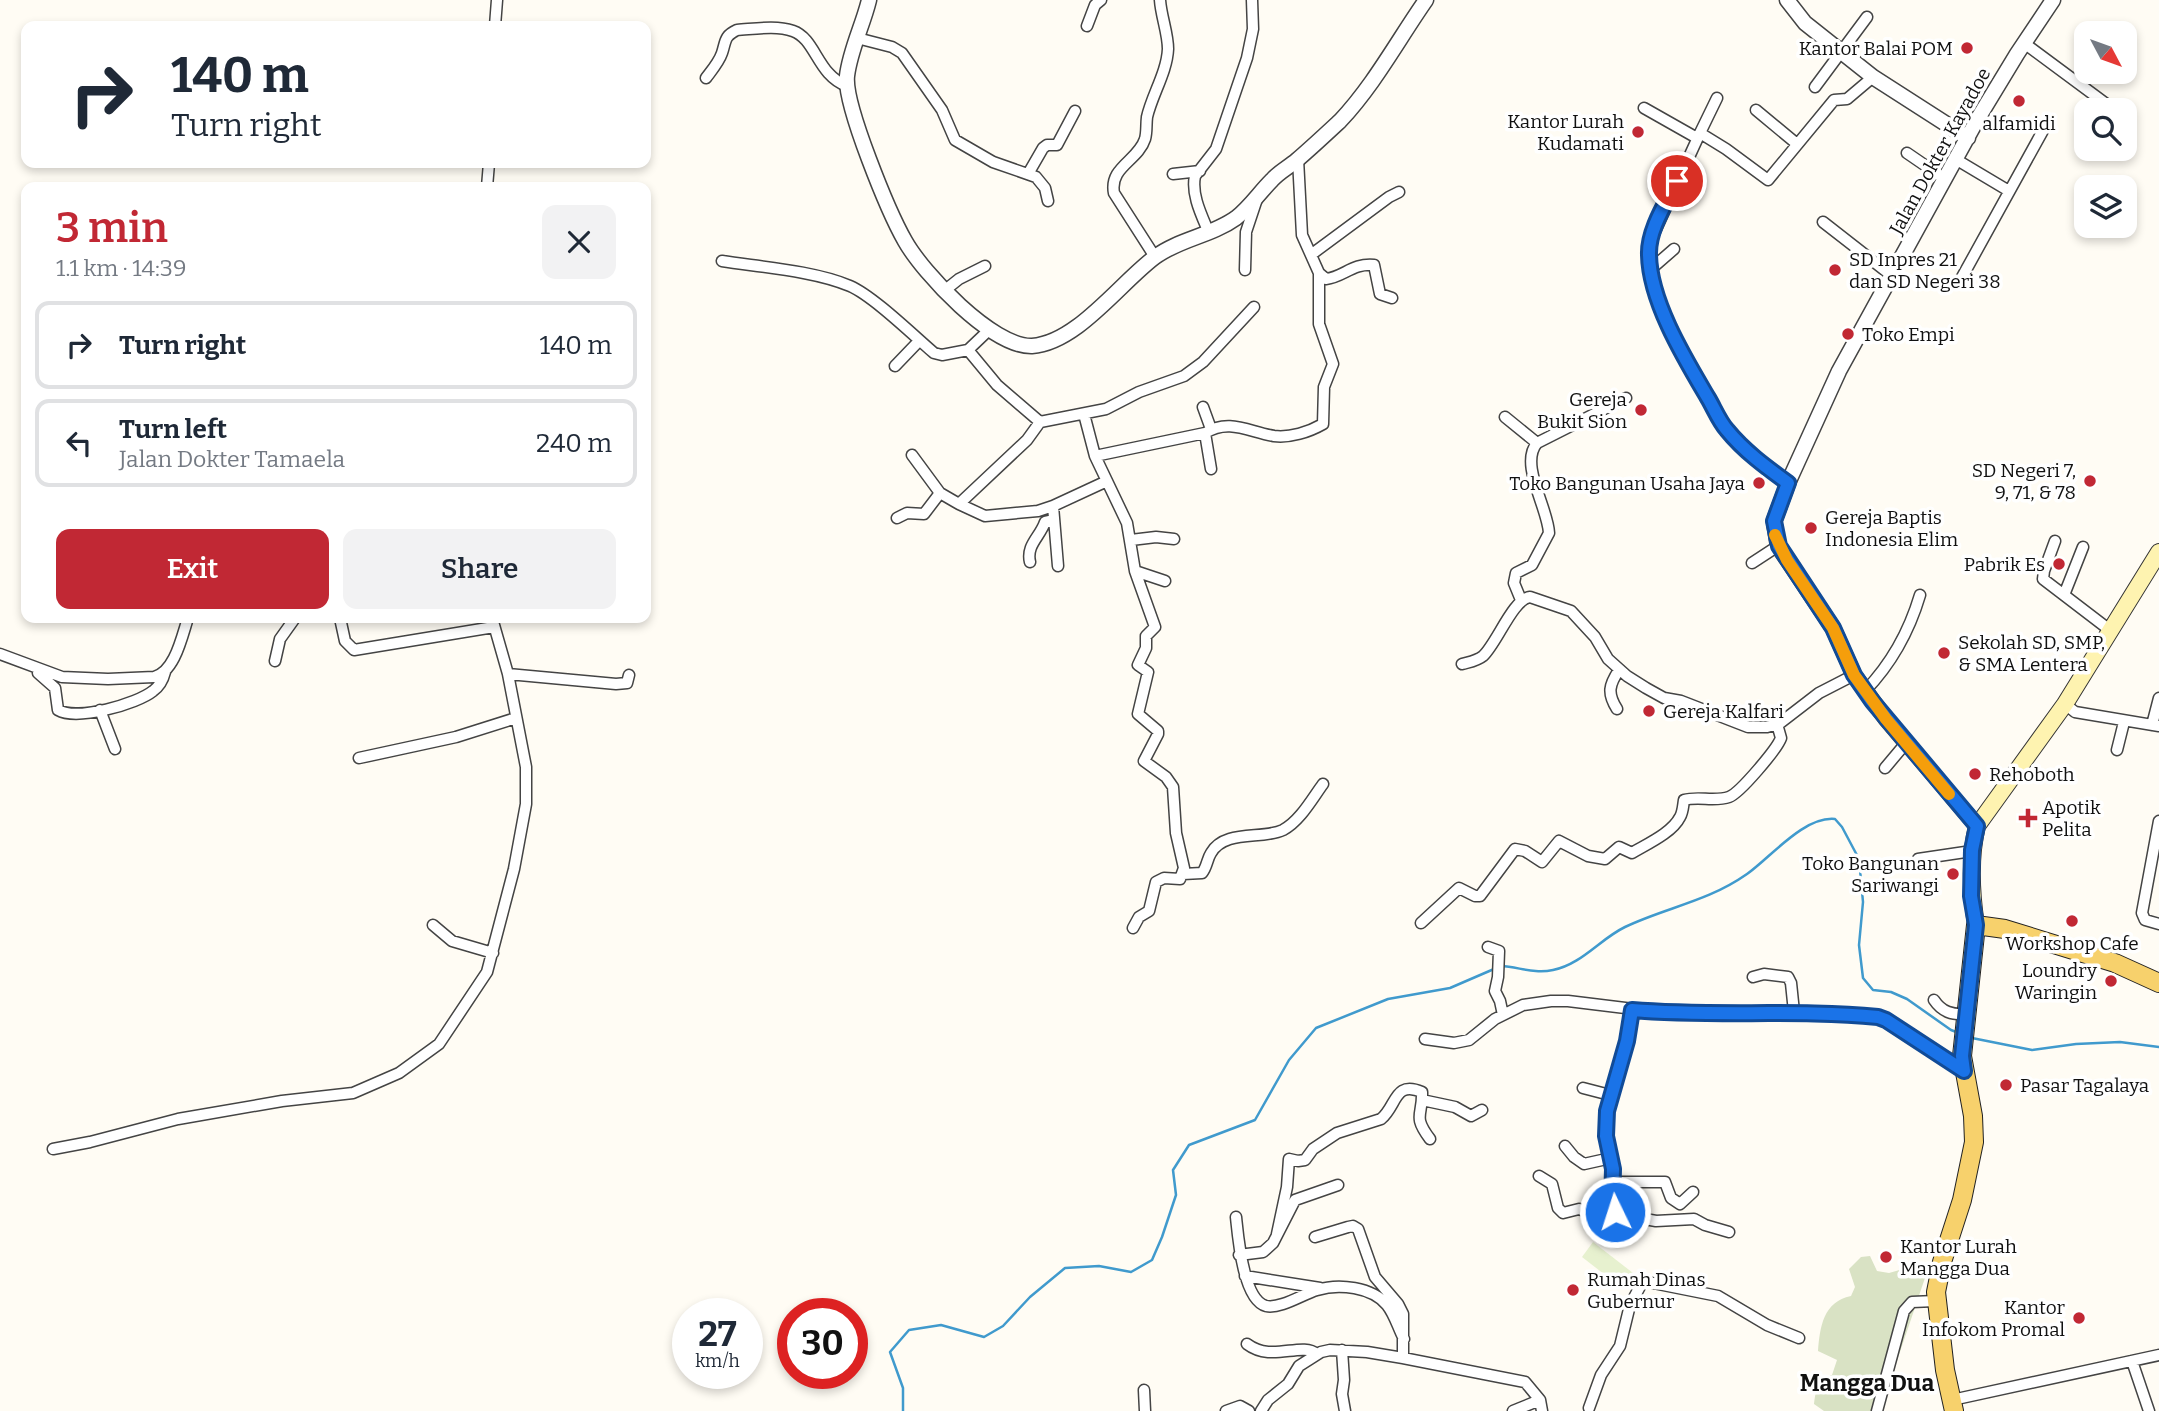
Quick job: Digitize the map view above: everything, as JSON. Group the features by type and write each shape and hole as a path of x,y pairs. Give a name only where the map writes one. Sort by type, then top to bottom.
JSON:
{"main road":[{"path":"1953,1405 1935,1301 1942,1262 1958,1215 1974,1142 1973,1115 1963,1063 1976,925 1971,896 1972,850 1977,826 2065,704 2159,552"},
{"path":"1976,925 2005,929 2115,963 2159,982"}],"street":[{"path":"495,21 497,0"},
{"path":"869,0 850,61 848,86 855,116 896,224 926,272 944,290 999,336 1022,345 1051,342 1081,322 1155,257 1219,230 1237,217 1257,199 1272,180 1341,120 1385,62 1426,0"},
{"path":"1087,26 1095,5 1101,0"},
{"path":"1155,257 1114,193 1112,183 1120,169 1133,159 1142,147 1148,116 1168,49 1157,0"},
{"path":"1209,233 1194,188 1195,176 1216,149 1247,58 1253,29 1252,0"},
{"path":"1787,0 1805,23 1873,77 1968,138"},
{"name":"Jalan Dokter Kayadoe","path":"1779,546 1774,521 1788,483 1839,372 1968,138 2024,43 2053,0"},
{"path":"1815,87 1867,17"},
{"path":"706,78 722,54 724,41 730,33 737,30 784,29 799,34 827,72 839,83 848,86"},
{"path":"858,38 892,47 902,53 942,110 952,136 960,145 993,162 1040,179 1048,201"},
{"path":"2024,43 2098,98"},
{"path":"1644,108 1726,149 1768,180 1834,100 1847,99 1873,77"},
{"path":"1717,98 1654,228 1648,254 1657,294 1674,335 1725,427 1743,447 1788,483"},
{"path":"1756,110 1797,144"},
{"path":"1028,174 1043,148 1046,145 1057,145 1075,111"},
{"path":"1961,279 2046,125"},
{"path":"1907,153 1945,178"},
{"path":"1095,456 1208,431 1220,425 1281,436 1314,429 1323,424 1324,387 1333,364 1319,324 1319,273 1302,235 1298,159"},
{"path":"1957,160 2009,191"},
{"path":"1173,174 1200,171"},
{"path":"1312,254 1399,192"},
{"path":"1245,270 1246,232 1257,199"},
{"path":"1823,222 1891,275"},
{"path":"1651,269 1674,249"},
{"path":"722,261 803,274 849,285 870,299 934,353 942,355 968,349 990,329"},
{"path":"1319,273 1326,279 1331,279 1354,267 1374,265 1380,294 1392,298"},
{"path":"944,290 985,266"},
{"path":"959,504 1027,440 1040,422 1106,409 1139,392 1184,376 1203,362 1254,307"},
{"path":"895,366 919,341"},
{"path":"968,349 997,385 1040,422"},
{"path":"1521,600 1514,583 1516,573 1532,565 1549,533 1530,454 1537,443 1626,398"},
{"path":"1203,407 1211,470"},
{"path":"1084,414 1095,456 1127,523 1135,571 1155,628 1146,636 1146,648 1138,665 1148,672 1138,714 1158,731 1144,761 1166,777 1172,787 1176,832 1184,868 1180,879 1164,878 1156,882 1152,905 1149,911 1139,917 1133,928"},
{"path":"1505,416 1537,443"},
{"path":"912,455 940,494 985,516 1053,506 1107,481"},
{"path":"897,518 907,513 924,514 940,494"},
{"path":"1053,506 1058,566"},
{"path":"1030,562 1031,545 1045,522 1054,520"},
{"path":"1131,540 1156,537 1174,539"},
{"path":"2055,541 2042,577 2111,631"},
{"path":"1752,563 1779,546 1833,628 1854,675 1865,691 1977,826"},
{"path":"2064,595 2083,547"},
{"path":"1135,571 1165,581"},
{"path":"1865,691 1899,648 1910,627 1920,595"},
{"path":"1462,664 1482,656 1521,600 1530,597 1572,611 1619,670 1664,698 1681,701 1748,727 1777,724 1793,715 1819,693 1854,675"},
{"path":"33,668 55,688 57,706 62,713 100,710 140,699 151,693 163,680 186,623"},
{"path":"275,661 279,639 291,623"},
{"path":"341,623 345,641 354,650 488,623"},
{"path":"53,1149 178,1119 282,1101 353,1093 399,1073 439,1044 487,972 514,869 526,804 526,767 508,674 493,623"},
{"path":"0,654 33,668 75,679 143,678 165,672"},
{"path":"1617,709 1609,694 1609,688 1619,670"},
{"path":"508,674 616,684 627,683 629,675"},
{"path":"2065,704 2075,712 2155,725 2159,698"},
{"path":"100,710 115,749"},
{"path":"359,758 456,737 516,718"},
{"path":"2117,750 2124,722"},
{"path":"1421,923 1459,888 1480,896 1515,849 1525,851 1542,862 1559,841 1588,856 1605,859 1619,847 1632,853 1677,822 1684,800 1723,798 1734,794 1776,750 1781,738 1777,724"},
{"path":"1885,768 1906,743"},
{"path":"1183,874 1202,873 1211,852 1227,841 1241,836 1286,829 1324,784"},
{"path":"2159,821 2142,913 2145,920 2159,924"},
{"path":"1918,859 1972,850"},
{"path":"433,925 452,941 493,953"},
{"path":"1488,947 1499,951 1498,977 1494,991 1500,1001 1503,1015"},
{"path":"1753,977 1764,974 1788,977 1794,1012"},
{"path":"1934,1000 1944,1010 1966,1018"},
{"path":"1425,1039 1454,1043 1469,1040 1494,1019 1523,1005 1551,1001 1578,1002 1632,1010 1690,1013 1794,1012 1861,1015 1886,1020 1963,1063"},
{"path":"1632,1010 1619,1075 1610,1095 1606,1128 1611,1157 1614,1210 1617,1214 1656,1221 1694,1219 1705,1226 1729,1232"},
{"path":"1583,1088 1610,1095"},
{"path":"1278,1234 1287,1187 1289,1158 1305,1160 1313,1149 1337,1133 1386,1116 1404,1089 1420,1090 1423,1094 1418,1116 1430,1139"},
{"path":"1422,1100 1455,1107 1471,1116 1482,1110"},
{"path":"1565,1146 1584,1164 1611,1157"},
{"path":"1539,1176 1552,1184 1558,1208 1563,1213 1579,1209 1597,1215 1614,1210"},
{"path":"1613,1182 1665,1182 1671,1198 1680,1204 1693,1192"},
{"path":"1239,1255 1263,1252 1273,1243 1295,1200 1338,1185"},
{"path":"1236,1217 1239,1255 1245,1276 1259,1300 1268,1306 1320,1288"},
{"path":"1315,1237 1353,1226 1358,1229 1375,1278 1401,1309 1403,1358"},
{"path":"1245,1276 1320,1288 1361,1288 1376,1295 1388,1307 1404,1339"},
{"path":"1589,1408 1601,1375 1620,1346 1630,1305 1643,1281 1718,1296 1767,1325 1799,1338"},
{"path":"1877,1411 1904,1311 1912,1302 1935,1301"},
{"path":"1247,1344 1268,1353 1310,1350 1317,1354"},
{"path":"1261,1411 1268,1400 1285,1387 1300,1366 1326,1350 1403,1358 1525,1382 1541,1406 1513,1411"},
{"path":"1342,1350 1342,1394 1345,1411"},
{"path":"1953,1405 2159,1355"},
{"path":"2132,1361 2149,1411"},
{"path":"1144,1390 1145,1411"},
{"path":"1226,1411 1240,1406 1249,1411"}],"green space":[{"path":"1593,1242 1633,1273 1622,1288 1582,1257"},
{"path":"1870,1256 1877,1271 1889,1273 1910,1267 1927,1272 1880,1411 1824,1411 1814,1404 1817,1390 1823,1379 1832,1375 1837,1360 1818,1351 1822,1325 1834,1304 1851,1296 1855,1287 1849,1269 1861,1257"}],"waterway":[{"path":"1501,966 1539,971 1563,967 1625,927 1702,898 1732,883 1800,831 1823,820 1835,819 1859,859 1863,902 1859,945 1863,978 1873,990 1891,992 1907,999 1959,1033"},
{"path":"903,1411 903,1388 890,1352 909,1330 941,1325 984,1337 1003,1326 1030,1297 1065,1268 1099,1266 1131,1272 1152,1260 1176,1195 1173,1170 1189,1145 1255,1120 1289,1060 1316,1028 1388,999 1450,988 1494,969"},
{"path":"1972,1038 2032,1050 2120,1042 2159,1047"}],"slow traffic":[{"path":"1775,535 1787,560 1833,628 1854,675 1886,719 1949,794"}],"place":[{"name":"Kantor Balai POM","path":"1967,48"},
{"name":"alfamidi","path":"2019,101"},
{"name":"Kantor Lurah Kudamati","path":"1638,132"},
{"name":"SD Inpres 21 dan SD Negeri 38","path":"1835,270"},
{"name":"Toko Empi","path":"1848,334"},
{"name":"Gereja Bukit Sion","path":"1641,410"},
{"name":"SD Negeri 7, 9, 71, & 78","path":"2090,481"},
{"name":"Toko Bangunan Usaha Jaya","path":"1759,483"},
{"name":"Gereja Baptis Indonesia Elim","path":"1811,528"},
{"name":"Pabrik Es","path":"2059,564"},
{"name":"Sekolah SD, SMP, & SMA Lentera","path":"1944,653"},
{"name":"Gereja Kalfari","path":"1649,711"},
{"name":"Rehoboth","path":"1975,774"},
{"name":"Apotik Pelita","path":"2028,818"},
{"name":"Toko Bangunan Sariwangi","path":"1953,874"},
{"name":"Workshop Cafe","path":"2072,921"},
{"name":"Loundry Waringin","path":"2111,981"},
{"name":"Pasar Tagalaya","path":"2006,1085"},
{"name":"Kantor Lurah Mangga Dua","path":"1886,1257"},
{"name":"Rumah Dinas Gubernur","path":"1573,1290"},
{"name":"Kantor Infokom Promal","path":"2079,1318"}],"district":[{"name":"Mangga Dua","path":"1867,1383"}],"route":[{"path":"1615,1212 1612,1203 1613,1169 1606,1136 1607,1111 1610,1095 1616,1086 1632,1010 1666,1013 1794,1012 1878,1017 1964,1071 1962,1056 1976,925 1971,896 1972,850 1977,826 1886,719 1854,675 1833,628 1779,546 1774,521 1788,483 1743,447 1725,427 1691,369 1665,314 1651,273 1648,254 1654,228 1677,181"}]}
